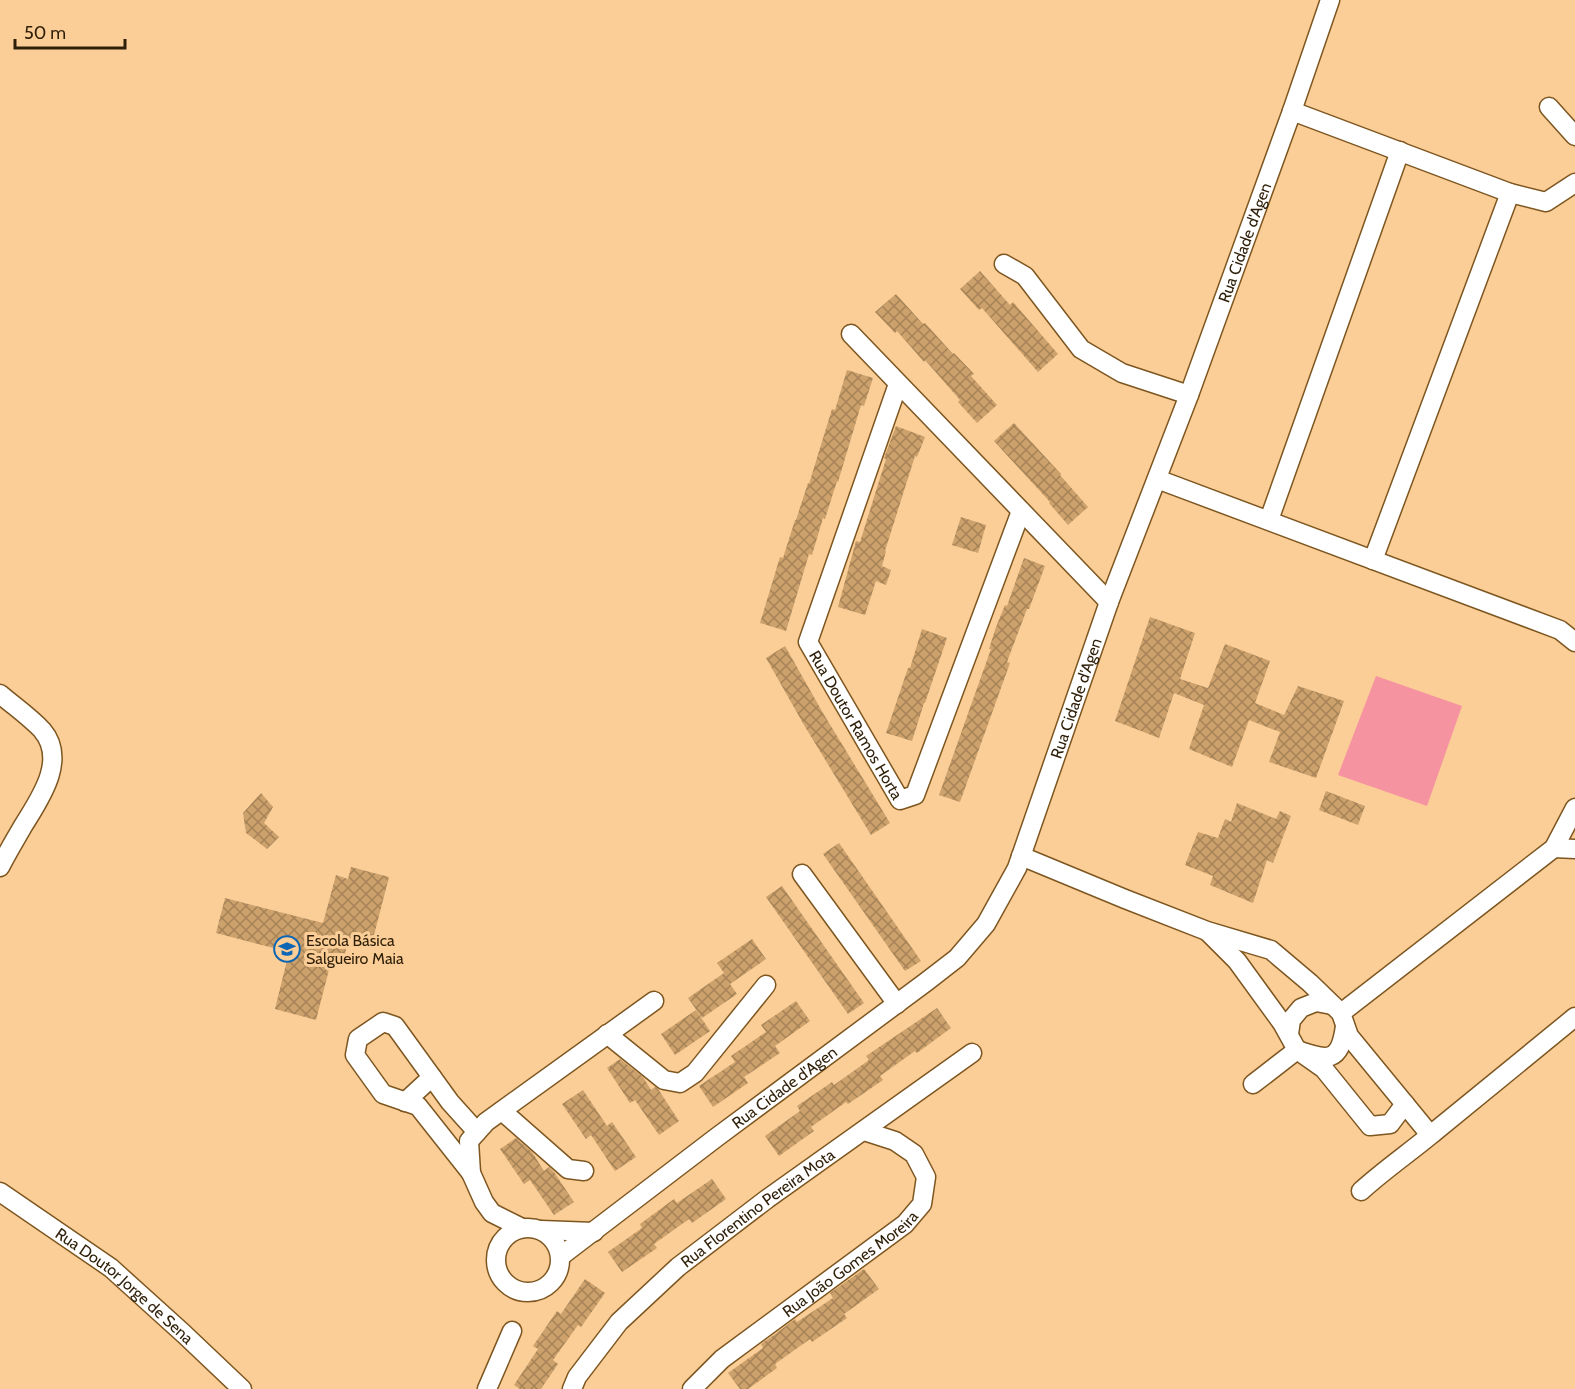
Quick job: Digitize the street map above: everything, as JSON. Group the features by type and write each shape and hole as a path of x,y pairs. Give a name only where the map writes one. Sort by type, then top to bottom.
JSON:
{"street":[{"name":"Rua Cidade d'Agen","path":"561,1256 957,958 986,924 1022,856 1109,602 1189,395 1330,0"},
{"path":"1549,107 1575,136"},
{"path":"1292,111 1510,193 1546,202 1575,183"},
{"path":"1269,520 1400,152"},
{"path":"1373,560 1510,193"},
{"path":"1004,264 1025,276 1081,349 1122,373 1189,395"},
{"path":"851,334 1109,602"},
{"name":"Rua Doutor Ramos Horta","path":"898,384 808,642 900,800 915,795 1022,511"},
{"path":"1157,479 1560,630 1575,642"},
{"path":"0,694 43,731 51,748 51,770 45,791 0,867"},
{"path":"1339,1014 1554,848 1575,808"},
{"path":"1554,848 1575,849"},
{"path":"1022,856 1207,931 1271,950 1310,983 1339,1014 1349,1036 1427,1131 1432,1133"},
{"path":"802,874 897,1004"},
{"path":"1207,931 1237,961 1293,1042 1324,1069 1370,1126 1390,1124 1405,1104"},
{"path":"607,1035 664,1080 680,1083 695,1073 766,985"},
{"path":"471,1173 469,1141 486,1122 654,1001"},
{"path":"1253,1084 1293,1042 1291,1020 1301,1008 1316,1002 1339,1014"},
{"path":"1293,1042 1319,1058 1332,1056 1341,1047 1339,1014"},
{"path":"1360,1191 1575,1017"},
{"path":"477,1132 450,1102 395,1026 383,1022 358,1039 355,1055 383,1094 418,1106 471,1173 484,1202 492,1213 522,1228"},
{"name":"Rua Florentino Pereira Mota","path":"572,1389 577,1377 619,1322 678,1267 767,1199 972,1053"},
{"path":"405,1102 432,1077"},
{"path":"502,1111 568,1169 584,1171"},
{"name":"Rua João Gomes Moreira","path":"692,1389 722,1359 905,1224 922,1204 926,1177 914,1154 895,1141 864,1131"},
{"name":"Rua Doutor Jorge de Sena","path":"0,1192 111,1268 242,1389"},
{"path":"492,1213 498,1271 506,1284 516,1290 538,1291 548,1286 556,1277 561,1256 551,1236 541,1230"},
{"path":"496,1256 504,1238 522,1228 594,1232"},
{"path":"487,1389 512,1331"}],"shaded area":[{"path":"1376,676 1462,706 1427,806 1338,775"}],"building":[{"path":"980,271 1010,305 1013,302 1058,354 1038,372 982,308 979,310 960,289"},
{"path":"896,294 974,374 971,376 997,405 977,423 925,360 924,362 897,331 895,333 875,312"},
{"path":"847,370 873,378 864,406 861,405 838,482 825,519 823,518 812,555 809,554 786,631 760,623 780,557 783,558"},
{"path":"1014,423 1088,507 1068,525 994,441"},
{"path":"896,426 925,437 917,457 915,456 885,551 882,566 891,570 886,585 876,581 865,615 838,607 856,541 860,542 886,459 884,458"},
{"path":"961,517 986,525 978,553 952,545"},
{"path":"1024,558 1045,566 1007,662 1010,663 960,802 939,795 991,649 989,649 996,627 1005,605 1007,606"},
{"path":"1150,617 1195,633 1180,679 1208,688 1225,644 1270,661 1255,703 1284,715 1298,686 1344,701 1316,778 1269,762 1280,732 1249,720 1232,767 1189,749 1204,705 1174,693 1159,738 1115,721"},
{"path":"922,629 947,638 912,741 886,733"},
{"path":"785,646 890,823 871,835 766,658"},
{"path":"1326,791 1365,806 1358,825 1319,810"},
{"path":"261,793 273,807 264,823 279,837 267,849 246,833 243,813"},
{"path":"1237,803 1276,819 1280,811 1291,816 1273,863 1267,860 1253,903 1210,885 1213,876 1185,865 1198,832 1218,838 1225,819 1231,822"},
{"path":"839,843 921,961 905,971 823,854"},
{"path":"351,867 389,877 372,943 349,938 343,961 332,958 316,1020 275,1009 289,952 216,933 225,898 323,923 336,875 348,879"},
{"path":"782,886 864,1003 848,1014 766,897"},
{"path":"752,939 766,959 730,984 737,994 702,1018 688,998 724,973 717,963"},
{"path":"796,1001 810,1021 775,1046 780,1053 744,1077 748,1083 713,1107 699,1086 735,1062 731,1056 766,1032 761,1025"},
{"path":"937,1008 951,1028 880,1076 883,1080 848,1104 846,1102 811,1127 814,1131 779,1156 765,1136 800,1111 797,1106 832,1082 834,1085 869,1060 866,1056"},
{"path":"696,1010 710,1031 675,1055 661,1034"},
{"path":"620,1059 643,1077 651,1090 655,1087 658,1089 679,1121 659,1135 635,1100 630,1103 607,1068"},
{"path":"583,1090 607,1126 612,1122 636,1157 615,1171 591,1135 586,1139 562,1104"},
{"path":"516,1138 532,1152 544,1171 549,1167 554,1172 574,1202 554,1215 530,1180 524,1184 500,1149"},
{"path":"712,1179 726,1199 692,1223 689,1219 654,1244 657,1248 622,1272 608,1252 642,1228 640,1224 674,1199 677,1203"},
{"path":"864,1269 879,1289 844,1314 847,1318 812,1342 810,1339 775,1364 777,1368 748,1389 740,1389 728,1373 763,1348 761,1344 795,1319 797,1322 833,1298 830,1293"},
{"path":"585,1279 605,1293 581,1327 578,1325 553,1360 558,1364 541,1389 520,1389 514,1385 538,1349 533,1346 557,1311 561,1314"}],"place":[{"name":"Escola Básica Salgueiro Maia","path":"287,949"}]}
